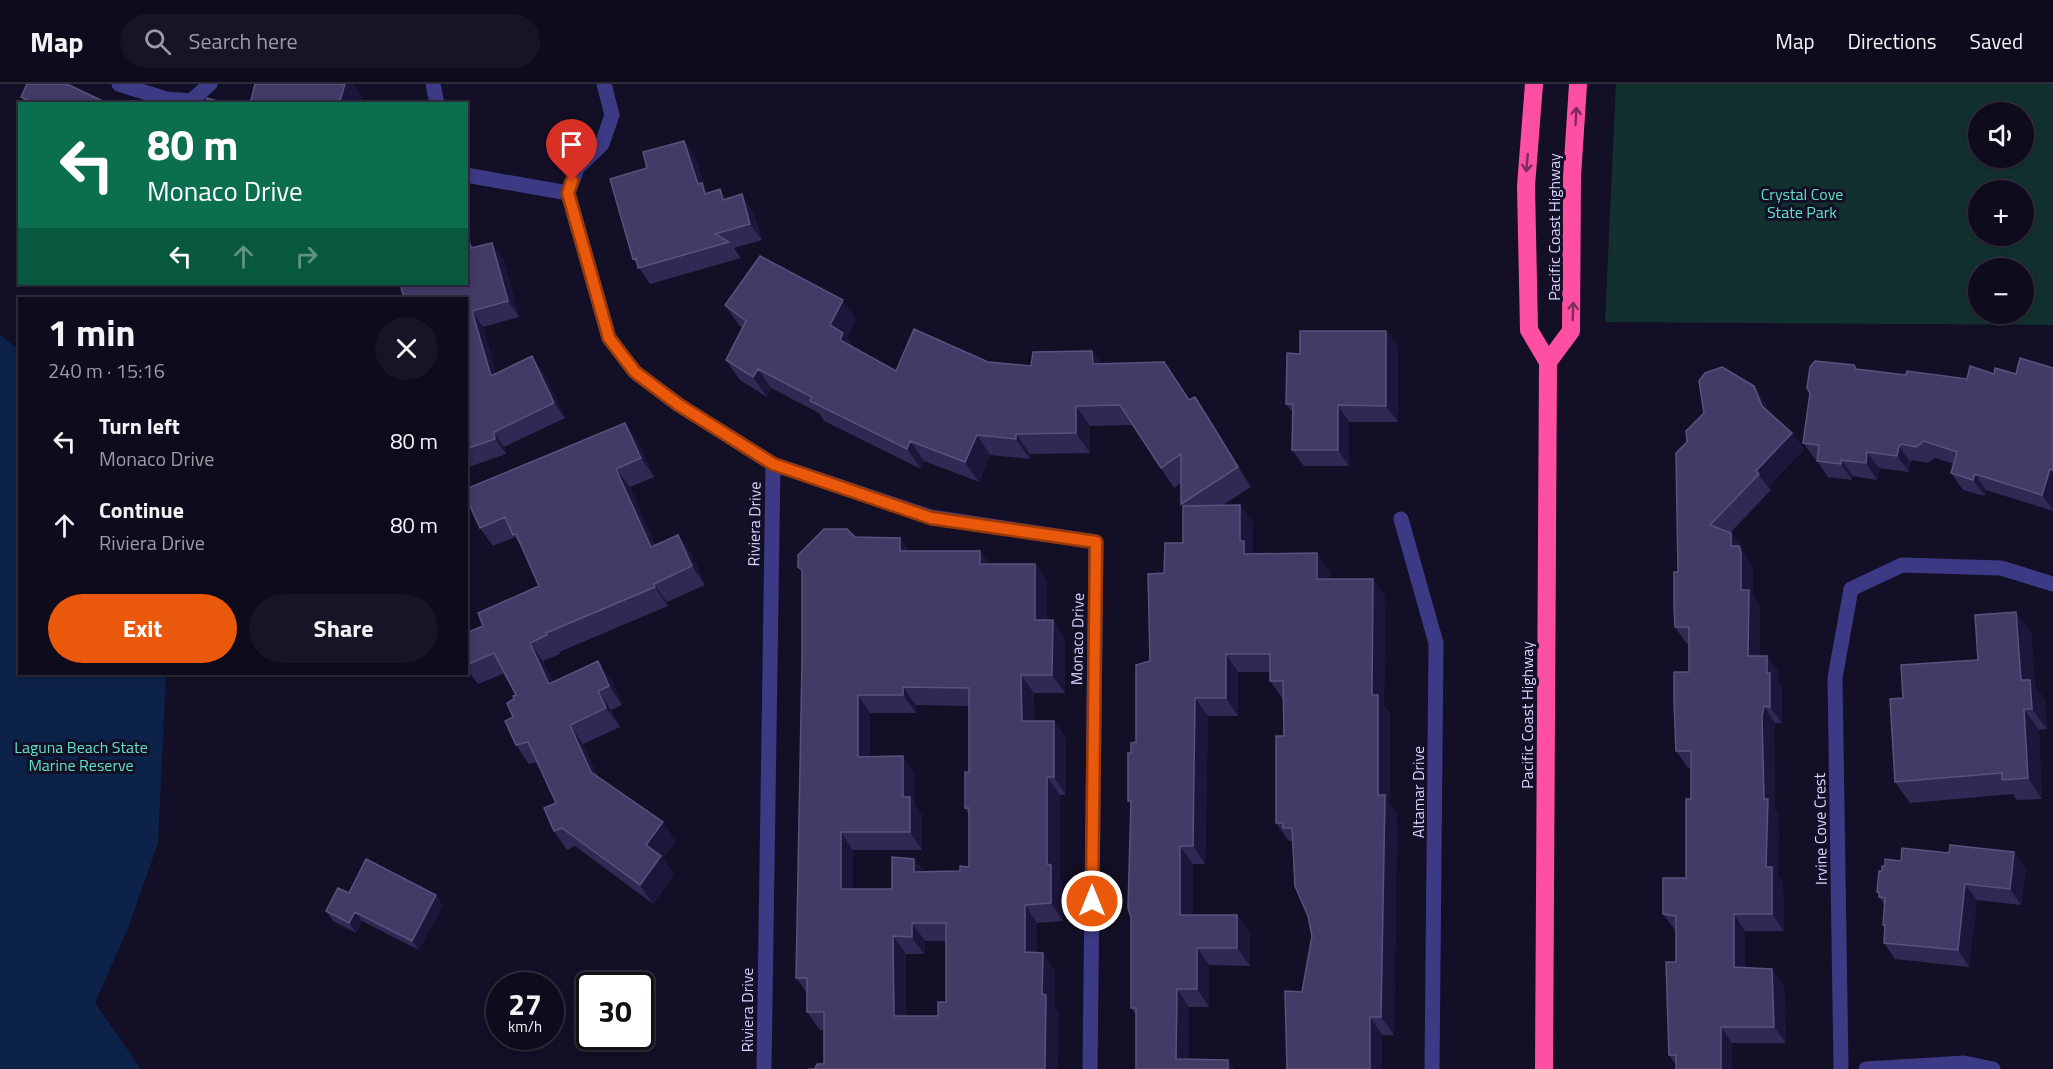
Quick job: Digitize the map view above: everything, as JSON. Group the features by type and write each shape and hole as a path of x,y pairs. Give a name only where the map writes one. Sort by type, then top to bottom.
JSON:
{"highway":[{"name":"Pacific Coast Highway","path":"1534,84 1526,186 1529,330 1548,362 1544,1069"},
{"name":"Pacific Coast Highway","path":"1548,362 1571,331 1572,323 1572,177 1578,84"}],"street":[{"path":"119,84 166,99 191,101 210,84"},
{"path":"433,84 437,102"},
{"path":"468,175 568,193 577,168 602,144 612,115 604,84"},
{"name":"Riviera Drive","path":"568,193 609,338 635,372 679,405 773,464 764,1069"},
{"name":"Monaco Drive","path":"773,464 931,518 1096,542 1090,1069"},
{"name":"Altamar Drive","path":"1401,519 1436,643 1432,1069"},
{"name":"Irvine Cove Crest","path":"1841,1069 1835,678 1851,590 1902,565 2001,567 2053,584"},
{"path":"1866,1069 1964,1063 1993,1069"}],"green space":[{"name":"Crystal Cove State Park","path":"1616,84 2053,84 2053,325 1605,322"}],"water":[{"name":"Laguna Beach State Marine Reserve","path":"0,335 18,349 18,675 166,675 158,843 128,928 95,1003 141,1069 0,1069"}],"building":[{"path":"27,84 67,84 105,102 32,102 21,97"},
{"path":"255,84 345,84 340,102 250,102"},
{"path":"207,98 220,102 206,102"},
{"path":"684,141 698,184 702,183 705,194 720,189 723,200 742,194 750,224 715,234 729,242 638,268 636,258 633,259 610,179 647,168 643,152"},
{"path":"468,240 471,248 492,243 508,301 472,311 491,376 532,356 554,403 494,432 495,439 468,448 468,297 404,297 400,285 468,285"},
{"path":"760,256 843,300 830,325 843,333 840,340 896,371 914,329 988,362 1031,366 1033,352 1092,351 1093,364 1164,362 1189,400 1195,397 1238,467 1181,504 1181,454 1161,468 1120,405 1076,406 1076,433 1016,434 1016,439 977,435 965,462 910,441 907,449 810,401 812,397 758,369 753,377 726,360 746,321 725,305"},
{"path":"1300,331 1386,331 1386,406 1338,405 1338,450 1292,450 1293,404 1286,404 1287,353 1300,354"},
{"path":"2020,358 2053,368 2053,470 2050,469 2042,495 1975,474 1973,480 1951,473 1957,452 1924,441 1916,447 1902,444 1899,446 1897,456 1867,452 1866,463 1841,460 1841,464 1817,461 1819,445 1803,443 1810,393 1807,388 1810,367 1815,361 1854,365 1856,369 1906,375 1907,371 1967,379 1970,366 1994,374 1995,368 2016,374"},
{"path":"1722,367 1754,386 1762,406 1792,433 1756,471 1759,474 1710,525 1731,533 1731,546 1739,546 1741,590 1749,590 1748,656 1767,656 1767,673 1770,673 1770,707 1764,706 1762,716 1764,799 1768,799 1766,867 1772,867 1772,914 1734,914 1734,967 1772,969 1774,1027 1721,1027 1721,1069 1676,1069 1676,1055 1669,1055 1666,962 1676,962 1676,916 1663,914 1663,878 1686,878 1686,799 1691,799 1691,751 1676,751 1674,672 1689,672 1689,627 1675,627 1674,572 1678,572 1676,453 1687,442 1686,431 1704,413 1699,381 1705,373"},
{"path":"625,423 641,458 616,469 651,547 678,535 692,566 654,584 655,587 546,633 547,635 530,643 549,684 598,661 609,686 598,691 606,708 570,725 591,772 663,822 646,845 661,856 640,885 562,828 554,831 544,808 556,803 528,742 516,745 505,721 513,717 507,703 516,695 494,653 468,664 468,632 483,626 478,613 539,586 516,534 513,535 505,517 480,528 468,501 468,488"},
{"path":"1240,505 1240,541 1244,541 1244,554 1317,553 1317,579 1373,579 1372,695 1378,695 1378,795 1385,795 1381,1017 1370,1017 1370,1069 1287,1069 1285,991 1302,992 1312,936 1308,916 1295,886 1292,828 1283,828 1283,823 1276,823 1276,736 1284,736 1283,681 1270,681 1270,654 1226,654 1226,698 1195,698 1193,846 1180,846 1180,915 1237,915 1237,948 1197,948 1197,989 1177,989 1176,1059 1228,1060 1228,1069 1136,1069 1136,1008 1131,1008 1131,917 1128,908 1131,801 1128,801 1128,753 1131,753 1131,743 1136,742 1136,665 1150,661 1148,574 1164,573 1165,543 1183,543 1183,506"},
{"path":"824,529 847,529 855,537 900,538 900,551 980,551 980,564 1035,564 1035,620 1053,620 1052,675 1021,675 1022,721 1054,721 1054,777 1047,777 1047,864 1051,865 1051,903 1025,905 1025,952 1043,953 1042,994 1046,995 1045,1069 815,1069 817,1064 824,1064 824,1012 807,1012 807,978 796,978 802,662 802,570 798,567 798,555","holes":["903,687 969,688 969,772 965,772 965,808 969,808 969,867 960,866 960,871 914,872 914,859 892,857 892,889 841,889 841,832 910,832 910,797 903,797 903,756 858,757 858,695 903,695","912,923 946,923 946,1002 938,1002 938,1016 894,1016 893,936 912,937"]},
{"path":"2016,612 2021,680 2030,680 2032,709 2024,709 2028,778 2002,780 2002,773 1895,782 1890,699 1903,698 1901,665 1978,660 1975,615"},
{"path":"1950,845 2014,852 2010,889 1965,884 1958,950 1884,943 1885,898 1879,897 1879,892 1877,892 1879,871 1882,871 1882,866 1885,866 1885,859 1901,861 1902,848 1949,853"},
{"path":"366,859 436,895 412,941 355,912 349,923 326,911 338,888 349,893"}],"route":[{"path":"572,181 568,193 609,338 635,372 679,405 724,431 773,464 931,518 1096,542 1092,901"}]}
